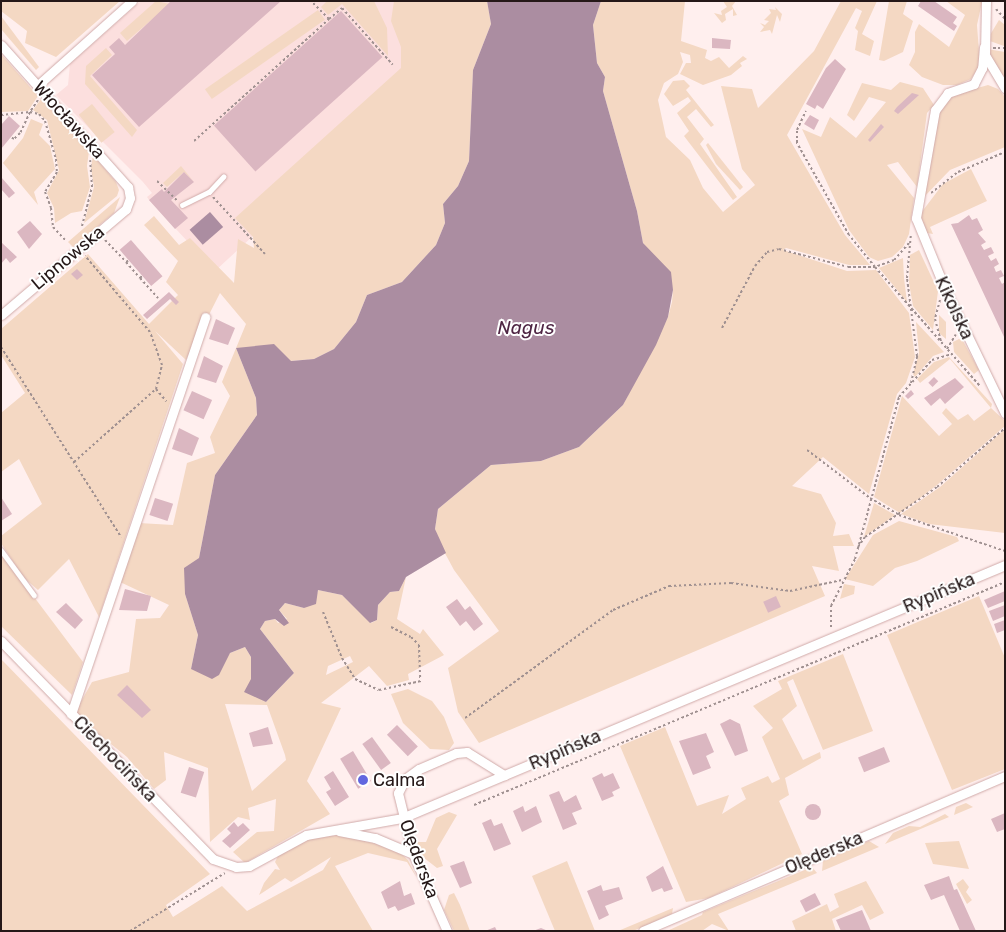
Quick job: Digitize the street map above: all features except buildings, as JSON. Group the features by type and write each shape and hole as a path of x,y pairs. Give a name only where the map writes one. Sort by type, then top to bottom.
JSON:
{"street":[{"path":"41,88 132,1"},
{"path":"916,213 935,110 948,93 974,84 982,68 986,1"},
{"name":"Włocławska","path":"1,45 128,188 130,198"},
{"path":"984,47 992,69 1005,88"},
{"name":"Lipnowska","path":"1,315 126,209 130,198"},
{"name":"Kikolska","path":"916,213 919,231 944,289 1005,413"},
{"path":"71,714 205,317"},
{"name":"Rypińska","path":"236,867 260,862 306,835 402,818 1005,565"},
{"name":"Ciechocińska","path":"1,642 213,859 236,867"},
{"name":"Olęderska","path":"447,931 413,854 402,818 398,793 405,779 441,758 467,752 504,776"},
{"name":"Olęderska","path":"642,931 1005,776"},
{"path":"332,830 375,838 413,854"}],"lane":[{"path":"182,206 209,192 223,177"},
{"path":"1,550 34,595"}],"path":[{"path":"312,2 329,19"},
{"path":"994,7 1005,19"},
{"path":"194,140 342,8 393,65"},
{"path":"11,137 14,139 20,133 41,88"},
{"path":"806,111 797,130 797,143 849,235 910,309 1001,403"},
{"path":"1,115 30,112 39,114 45,121 56,159 57,172 45,192 51,208 53,227 65,240"},
{"path":"82,226 92,187 89,168 93,147"},
{"path":"930,194 958,172 1005,152"},
{"path":"158,181 182,206"},
{"path":"209,192 265,254"},
{"path":"911,383 917,356 906,269 909,243 916,213"},
{"path":"101,236 158,298"},
{"path":"722,328 755,266 768,252 779,249 848,267 875,267 894,260 909,243"},
{"path":"74,462 156,389 162,365 150,332 82,253"},
{"path":"942,344 935,319 944,289"},
{"path":"947,349 952,338 963,328"},
{"path":"1,347 128,548"},
{"path":"857,549 899,397 936,358 952,354"},
{"path":"156,389 174,411"},
{"path":"832,638 831,606 857,549 865,537 937,487 1005,428"},
{"path":"808,450 870,498 899,515 1005,551"},
{"path":"465,718 613,610 669,586 731,582 790,592 842,580"},
{"path":"474,805 1005,582"},
{"path":"323,612 342,658 355,679 379,690 420,680 419,645 411,637 391,627"},
{"path":"130,931 236,867"}],"shaded area":[{"path":"1,1 120,1 56,57 25,43 27,31 1,11"},
{"path":"141,1 404,1 405,69 254,235 215,271 149,200 147,197 152,193 143,182 56,95 68,85 70,64"},
{"path":"156,1 170,4 127,41 120,33"},
{"path":"327,1 374,1 387,28 388,56 342,4 328,15 321,7"},
{"path":"394,1 487,1 491,24 473,70 469,161 458,186 443,204 445,223 436,245 402,282 367,295 356,322 334,349 314,359 290,361 236,348 246,324 220,293 186,360 155,331 183,364 99,617 69,559 38,590 23,577 1,543 1,536 42,504 19,459 1,472 1,413 25,393 1,355 1,329 88,254 149,324 178,295 166,282 178,261 144,225 154,216 179,245 190,238 234,283 238,239 254,248 253,237 235,218 401,68 401,47 391,21"},
{"path":"601,1 685,1 681,41 707,50 705,58 711,61 719,57 729,68 743,56 747,59 740,63 742,66 731,75 703,85 680,74 686,63 691,63 690,55 680,52 683,62 678,74 664,83 658,100 666,137 690,160 703,188 723,212 755,185 742,169 721,86 752,89 758,108 814,51 841,1 877,1 862,34 874,41 870,56 855,50 858,31 855,28 862,11 856,8 787,135 845,235 870,265 849,265 786,248 783,250 847,271 876,270 909,313 915,357 906,383 897,394 869,494 823,457 792,486 821,494 836,523 833,536 849,534 854,546 833,546 839,571 812,566 825,596 479,743 458,712 448,668 499,631 454,570 440,544 435,529 438,509 491,465 541,461 579,447 623,405 668,317 672,302 673,290 643,243 637,211 603,91 605,77 597,63 593,25"},
{"path":"723,1 736,1 732,6 737,15 733,16 733,9 725,14 726,20 722,23 714,13 722,15 721,11 727,7"},
{"path":"889,1 907,1 903,14 913,21 903,52 884,61 879,60"},
{"path":"946,1 982,2 977,25 980,65 971,79 957,85 943,85 922,77 909,65 915,52 915,32 919,24 949,47 965,15"},
{"path":"775,7 782,14 780,22 777,15 772,34 770,30 760,32 764,27 760,23 765,25 769,21 764,20 771,13 769,9 776,10"},
{"path":"318,10 325,20 212,99 205,89"},
{"path":"1,16 39,67 36,70 1,29"},
{"path":"999,20 1005,25 1004,46 987,40"},
{"path":"106,48 112,55 90,76 137,130 132,137 85,84 86,66"},
{"path":"987,49 1005,52 1005,78 996,71"},
{"path":"1,54 38,96 28,111 1,112"},
{"path":"684,80 690,86 686,90 714,125 711,127 696,109 687,117 704,139 700,144 737,197 733,200 684,136 689,131 677,113 691,101 688,97 673,106 664,94 673,81"},
{"path":"900,82 923,88 934,105 927,113 917,187 898,162 887,165 914,198 909,234 903,247 892,257 878,261 869,257 849,230 802,129 821,137 830,117 856,138 886,102 869,97 854,121 847,115 862,83 891,90"},
{"path":"988,85 998,89 1005,97 1005,147 950,170 923,198 938,112 953,95"},
{"path":"41,99 89,151 87,166 90,187 82,211 71,213 55,223 54,208 47,193 59,170 47,120 33,110"},
{"path":"92,104 115,132 101,143 79,115"},
{"path":"31,119 43,124 39,135 50,146 55,169 34,192 38,205 3,163 23,138"},
{"path":"708,143 743,187 740,190 716,164 706,145"},
{"path":"93,155 116,182 119,190 117,196 84,223 94,187 91,168"},
{"path":"181,166 194,182 184,172 167,187 163,183"},
{"path":"971,169 987,201 930,227 933,234 927,233 921,224 921,213 943,184"},
{"path":"120,197 114,213 73,247 68,242"},
{"path":"919,250 938,291 933,330 913,306 909,283 910,255"},
{"path":"903,258 904,278 907,302 879,268"},
{"path":"939,315 946,322 946,339 939,333"},
{"path":"916,322 944,352 933,356 915,377 913,374 919,353"},
{"path":"959,339 963,341 979,370 974,374 954,352 953,342"},
{"path":"236,348 256,398 257,415 215,475 199,558 185,594 198,635 191,669 245,647 251,657 251,679 257,696 266,702 294,673 260,629 265,621 275,619 278,623 287,619 279,610 285,603 304,608 316,597 318,590 342,595 371,623 377,620 378,605 390,592 399,591 406,577 397,619 420,634 423,629 444,655 408,674 409,680 387,686 369,666 321,703 341,708 307,781 330,814 245,863 233,852 257,832 274,831 276,799 248,808 250,820 238,817 210,842 208,768 164,752 166,780 154,789 127,757 74,714 92,682 129,672 136,619 160,618 169,605 120,582 139,523 173,525 187,463 215,453 210,437 230,396 222,382","holes":["350,656 353,662 326,675 328,666","225,704 267,705 285,755 286,760 252,791"]},
{"path":"949,357 992,404 991,408 950,359 920,383 917,379 934,362"},
{"path":"902,396 939,436 952,424 942,413 946,408 958,420 968,414 974,421 991,408 1005,421 1005,426 937,485 900,513 874,497"},
{"path":"1005,429 1005,533 929,524 901,514 940,487"},
{"path":"874,503 895,515 864,537"},
{"path":"899,521 957,537 959,541 917,561 895,568 873,586 845,579 873,535"},
{"path":"1,553 83,662 72,695 1,626"},
{"path":"844,584 855,586 854,594 840,599"},
{"path":"979,596 1005,658 1005,769 952,790 887,635"},
{"path":"843,654 873,731 823,750 793,679 787,682 797,706 782,719 803,760 820,752 821,758 785,778 789,795 779,801 802,854 709,898 686,902 620,746 665,727 697,806 729,795 722,814 746,799 741,788 768,776 772,783 780,779 762,737 773,728 753,706 782,689 778,681"},
{"path":"1,659 210,874 166,905 173,917 222,886 247,911 323,870 331,857 291,882 285,878 259,895 264,883 275,869 280,870 275,862 278,856 301,841 316,837 341,835 396,849 408,860 417,878 407,862 368,853 335,866 373,931 1,931"},
{"path":"408,689 432,701 444,717 454,743 449,750 430,749 403,723 391,694"},
{"path":"966,803 973,807 954,815 956,807"},
{"path":"449,812 457,815 437,849 443,866 437,868 419,854 414,842 426,842 436,818"},
{"path":"945,814 949,817 885,844 893,833 909,826 920,827"},
{"path":"869,841 879,847 822,871 823,861"},
{"path":"959,841 969,869 933,864 925,843"},
{"path":"567,861 595,931 555,931 532,876"},
{"path":"812,867 817,873 718,914 729,931 712,924 702,931 667,931 702,915 703,912"},
{"path":"963,879 969,887 966,892 972,900 967,904 956,884"},
{"path":"866,881 884,913 870,920 862,905 832,919 836,931 796,931 792,921 827,904 830,912 839,907 834,894"},
{"path":"454,893 470,931 454,931 444,910 449,895"},
{"path":"673,908 672,914 633,931 618,931"}],"water":[{"name":"Nagus","path":"487,1 601,1 593,25 597,63 605,77 603,91 637,211 643,243 671,272 673,290 668,317 656,345 623,405 579,447 541,461 491,465 438,509 435,529 446,553 406,577 399,591 390,592 378,605 377,620 370,623 342,595 318,590 316,604 304,608 285,603 279,610 289,623 284,626 275,619 265,621 260,629 294,673 266,702 244,692 251,679 251,657 245,647 230,653 219,675 212,679 191,669 198,635 185,594 184,568 199,558 215,475 257,415 256,398 236,348 274,344 291,361 314,359 334,349 356,322 367,295 402,282 436,245 445,223 443,204 458,186 469,161 473,70 491,24"},
{"path":"210,212 223,227 203,245 190,230"}],"place":[{"name":"Calma","path":"363,780"}]}
